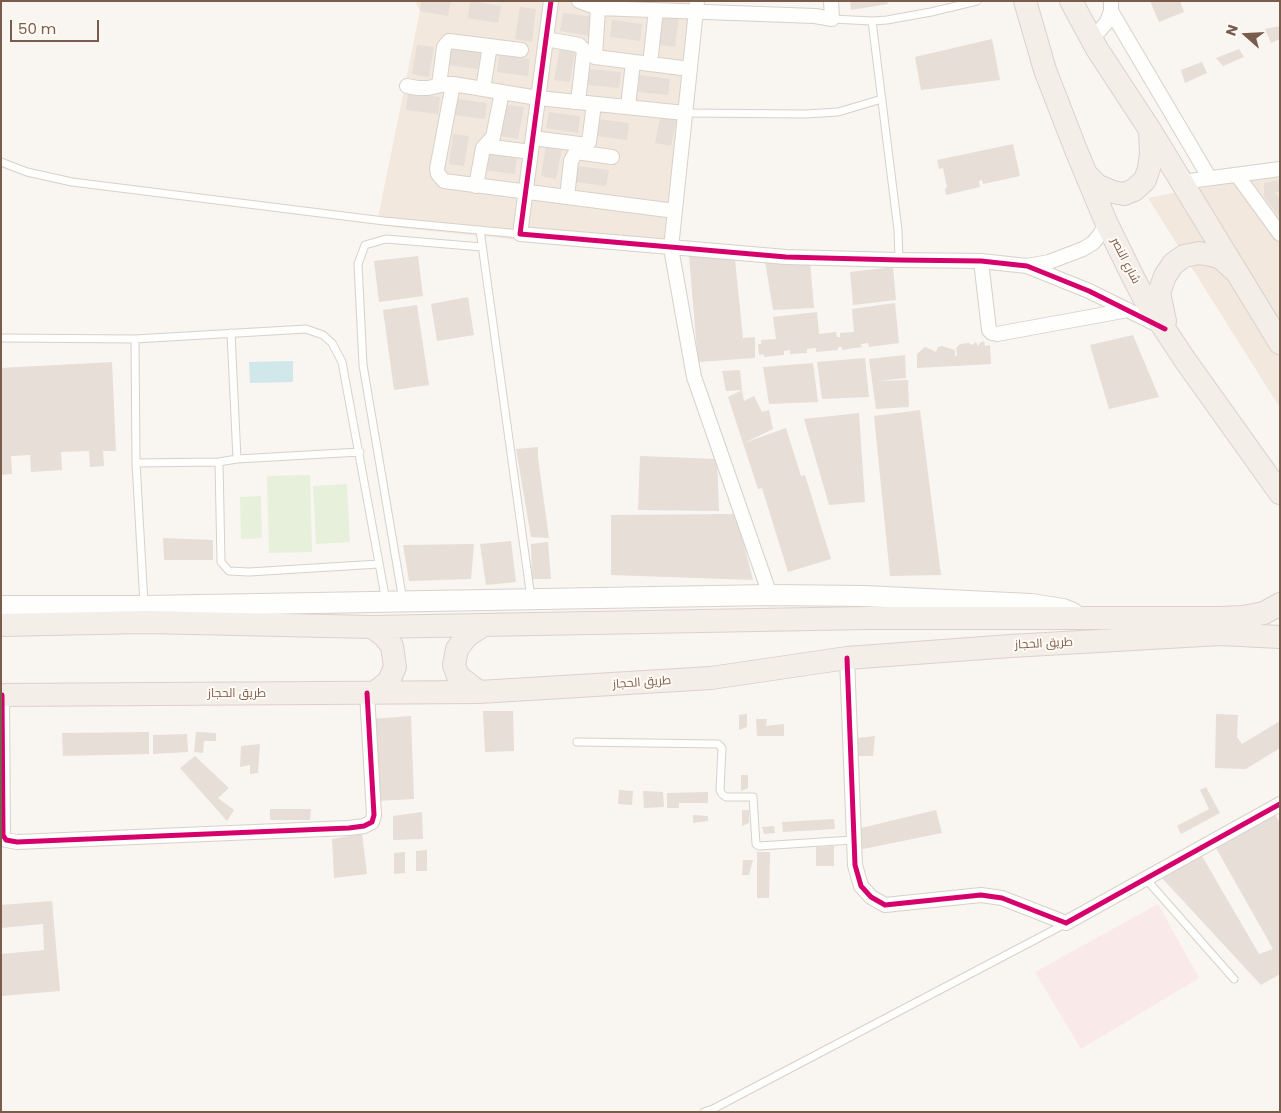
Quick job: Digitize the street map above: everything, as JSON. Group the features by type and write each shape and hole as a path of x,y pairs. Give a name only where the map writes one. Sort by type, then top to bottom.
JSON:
{"main road":[{"name":"شارع النصر","path":"1025,1 1045,70 1086,174 1106,222 1144,298 1185,360 1280,494"},
{"path":"1071,1 1090,37 1150,130 1280,343"},
{"path":"1086,174 1098,186 1113,192 1124,194 1134,190 1145,180 1149,168 1151,154 1150,130"},
{"path":"1168,334 1159,293 1165,276 1173,264 1184,256 1199,253 1211,255 1221,258 1240,276"},
{"path":"1,626 145,614 394,601 770,595 864,596 1032,604 1063,609 1086,618"},
{"path":"1,606 372,627 867,618 1242,617 1264,613 1280,604"},
{"path":"479,692 458,676 454,665 456,649 468,636 484,625"},
{"path":"370,693 389,681 396,667 392,646 384,636 372,627"},
{"name":"طريق الحجاز","path":"2,695 479,692 711,678 847,658 1011,646 1220,634 1280,637"}],"street":[{"path":"565,1 550,1 520,234 786,257 980,261 1027,266 1049,262 1083,249 1097,238 1106,222"},
{"path":"579,1 598,8 641,5 656,10 697,6 832,19 831,1"},
{"path":"697,6 671,248 694,376 770,595"},
{"path":"1090,37 1107,22 1111,6"},
{"path":"1111,6 1209,178"},
{"path":"578,102 590,54 598,8"},
{"path":"650,64 656,10"},
{"path":"546,39 579,45 590,54 633,62 690,69"},
{"path":"439,85 444,47 447,42 452,41 521,50"},
{"path":"483,89 490,46"},
{"path":"628,107 633,62"},
{"path":"407,86 428,88 453,84 538,98 685,113"},
{"path":"453,84 437,169 438,174 444,181 675,211"},
{"path":"476,186 482,152 493,137 502,92"},
{"path":"566,197 571,162 589,140 594,104"},
{"path":"533,138 582,148 612,157"},
{"path":"485,146 531,152"},
{"path":"1182,182 1280,170"},
{"path":"1237,175 1280,234"},
{"path":"980,261 989,330 992,333 997,334 1128,310"},
{"path":"1027,266 1128,310 1168,334"},
{"path":"847,658 855,865 861,886 870,896 885,905 981,895 1002,898 1066,924 1280,804"},
{"path":"2,695 3,835 6,840 17,842 364,826 372,822 374,815 370,693"}],"lane":[{"path":"832,19 872,21 931,12 977,1"},
{"path":"872,21 898,230 898,260"},
{"path":"685,113 806,114 838,112 882,99"},
{"path":"1,162 27,172 72,182 384,221 520,234"},
{"path":"480,230 531,599"},
{"path":"394,601 364,365 358,264 365,245 386,239 482,248"},
{"path":"1,338 135,340 306,329 323,335 332,343 342,362 379,564 394,601"},
{"path":"232,333 237,459"},
{"path":"135,340 136,464 145,614"},
{"path":"136,464 220,462 237,459 360,452"},
{"path":"220,462 221,562 229,571 249,572 379,564"},
{"path":"577,742 718,744 722,748 720,790 726,797 753,796 754,842 756,844 759,846 853,840"},
{"path":"1146,878 1234,979"},
{"path":"704,1112 712,1110 1066,924"}],"shaded area":[{"path":"415,1 691,1 670,238 662,251 658,254 392,227 380,222 378,218 420,11"},
{"path":"1280,172 1280,408 1148,198"},
{"path":"1158,904 1199,978 1081,1049 1035,972"}],"green space":[{"path":"310,475 312,552 269,553 267,476"},
{"path":"347,484 350,542 316,544 313,486"},
{"path":"261,496 262,538 241,539 240,497"}],"water":[{"path":"293,361 293,382 250,383 249,362"}],"building":[{"path":"421,1 451,1 448,16 420,11"},
{"path":"470,1 501,6 498,23 468,18"},
{"path":"850,1 887,1 888,4 851,10"},
{"path":"1150,1 1180,1 1184,12 1159,22"},
{"path":"520,7 536,9 532,42 515,39"},
{"path":"563,13 593,17 590,36 560,31"},
{"path":"663,14 679,16 675,47 659,45"},
{"path":"612,20 642,24 640,41 610,37"},
{"path":"1280,26 1280,39 1271,43 1265,29"},
{"path":"992,39 1000,80 921,90 915,57"},
{"path":"417,45 434,47 429,77 412,74"},
{"path":"450,47 481,52 478,69 447,65"},
{"path":"560,48 575,51 570,82 554,80"},
{"path":"1239,49 1244,57 1223,66 1216,58"},
{"path":"499,55 530,59 528,76 497,72"},
{"path":"1202,62 1207,73 1185,83 1181,70"},
{"path":"590,69 621,72 619,88 588,85"},
{"path":"639,75 670,79 668,95 638,92"},
{"path":"408,93 440,97 438,114 406,110"},
{"path":"457,99 487,103 485,119 455,115"},
{"path":"507,105 524,107 518,139 501,136"},
{"path":"549,112 580,116 578,133 546,128"},
{"path":"661,113 677,116 671,146 655,143"},
{"path":"598,119 629,123 627,140 596,136"},
{"path":"453,134 469,136 464,166 449,164"},
{"path":"1013,144 1020,176 983,184 982,180 979,181 980,187 946,195 945,189 947,187 943,168 939,169 937,160"},
{"path":"546,146 562,149 556,179 541,176"},
{"path":"487,152 517,156 515,174 484,170"},
{"path":"578,166 609,170 606,186 576,182"},
{"path":"1280,180 1280,192 1275,192 1280,199 1280,218 1264,196 1264,183"},
{"path":"418,256 423,296 379,302 374,261"},
{"path":"689,256 735,260 743,338 755,337 755,358 698,362"},
{"path":"765,261 810,262 814,308 773,310"},
{"path":"893,267 896,300 853,305 850,272"},
{"path":"468,297 474,335 437,341 431,304"},
{"path":"895,303 899,343 869,347 868,343 861,344 862,347 842,350 842,347 838,347 838,350 816,352 816,348 807,349 807,353 790,354 790,350 784,351 784,355 764,357 764,354 759,355 758,344 761,344 761,340 776,339 773,317 817,312 819,334 836,332 837,337 840,337 840,333 854,332 852,309"},
{"path":"417,305 429,385 394,390 383,310"},
{"path":"1133,335 1159,397 1109,409 1090,345"},
{"path":"984,341 985,346 990,345 991,364 917,368 917,354 925,347 936,352 938,347 942,346 955,350 955,357 957,355 956,348 960,344 969,343 972,345 976,342 978,346"},
{"path":"905,355 906,378 877,381 908,380 909,407 876,409 869,359"},
{"path":"865,358 869,397 822,399 817,362"},
{"path":"112,362 116,451 103,451 104,466 90,467 89,451 61,452 62,470 31,472 30,455 11,456 12,474 1,475 1,368"},
{"path":"813,363 818,402 769,404 763,367"},
{"path":"740,370 742,390 726,391 722,371"},
{"path":"742,390 744,401 754,396 762,412 769,410 773,429 744,443 786,428 801,476 805,475 831,559 788,572 762,488 758,489 728,397"},
{"path":"920,410 941,575 890,576 874,416"},
{"path":"859,413 865,502 829,505 804,419"},
{"path":"538,447 549,538 531,537 516,449"},
{"path":"640,456 717,459 719,511 638,510"},
{"path":"736,514 753,580 611,575 611,515"},
{"path":"163,538 213,540 213,560 164,560"},
{"path":"511,541 516,582 486,585 480,544"},
{"path":"548,542 551,579 532,579 531,544"},
{"path":"474,544 471,579 409,581 403,545"},
{"path":"483,711 513,711 514,751 485,752"},
{"path":"747,714 747,727 739,730 739,715"},
{"path":"1216,714 1238,715 1237,737 1242,744 1280,721 1280,748 1246,769 1215,768"},
{"path":"411,716 414,799 376,801 372,719"},
{"path":"756,719 767,719 766,726 784,724 784,736 757,736"},
{"path":"149,732 149,754 63,756 62,733"},
{"path":"196,732 216,733 216,741 204,741 203,753 194,752"},
{"path":"187,734 188,752 153,754 153,735"},
{"path":"875,736 873,756 857,756 857,738"},
{"path":"260,744 258,773 250,774 250,765 240,767 241,746"},
{"path":"195,756 229,788 218,798 234,810 227,821 180,768"},
{"path":"741,775 748,775 748,788 741,791"},
{"path":"1206,787 1220,813 1181,834 1177,826 1209,809 1200,790"},
{"path":"619,790 633,791 632,805 618,804"},
{"path":"643,791 663,792 664,807 644,808"},
{"path":"708,792 708,803 679,803 679,808 667,808 667,793"},
{"path":"270,809 311,809 310,820 270,820"},
{"path":"742,810 749,810 749,823 742,826"},
{"path":"936,810 942,833 858,850 857,829"},
{"path":"422,812 423,839 393,840 393,816"},
{"path":"1275,814 1280,823 1280,974 1261,985 1161,877 1202,856 1259,954 1273,949 1216,848"},
{"path":"693,815 708,816 708,821 693,823"},
{"path":"834,819 835,829 783,832 782,822"},
{"path":"774,826 775,833 764,834 762,827"},
{"path":"362,834 367,874 334,878 332,839"},
{"path":"834,846 834,866 816,866 816,847"},
{"path":"427,850 427,871 416,871 416,851"},
{"path":"405,852 405,873 394,874 394,853"},
{"path":"757,852 770,852 769,898 757,898"},
{"path":"743,860 753,860 749,875 742,875"},
{"path":"52,901 60,991 1,996 1,954 44,950 43,924 1,928 1,905"}],"cycle path":[{"path":"551,1 520,234 786,257 981,261 1027,266 1089,291 1165,329"},
{"path":"847,658 855,865 861,886 871,897 885,905 981,895 1002,898 1066,923 1280,804"},
{"path":"2,695 3,835 6,840 17,842 364,826 372,822 374,815 367,693"}]}
